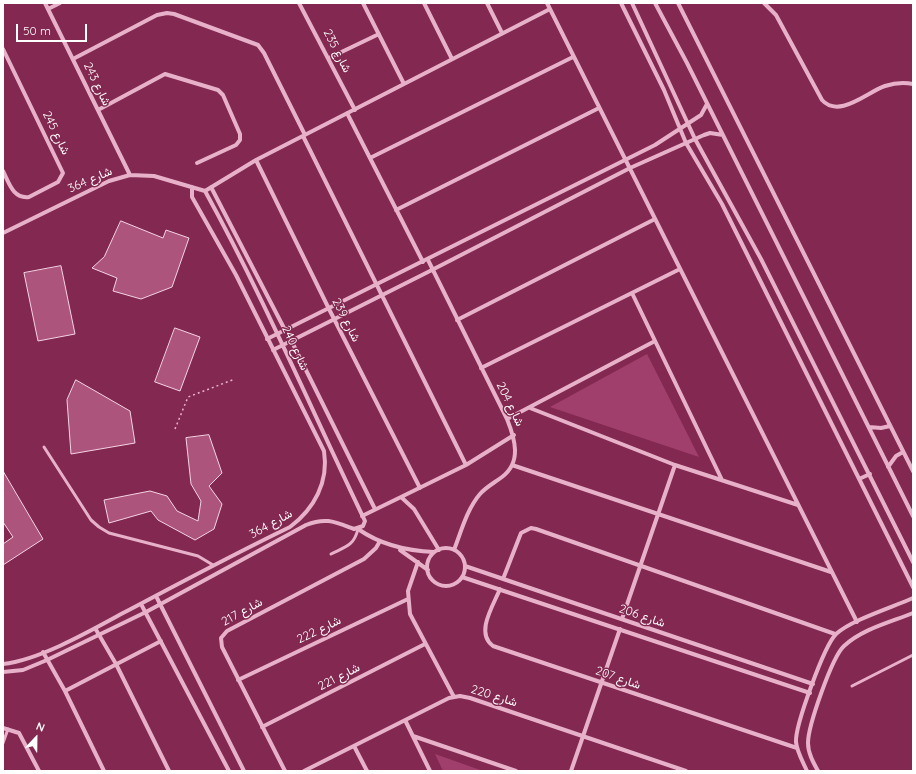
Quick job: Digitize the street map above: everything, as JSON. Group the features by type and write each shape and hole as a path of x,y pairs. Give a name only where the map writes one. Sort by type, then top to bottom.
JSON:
{"street":[{"name":"شارع 243","path":"45,3 130,174"},
{"path":"48,9 60,3"},
{"name":"شارع 235","path":"300,3 355,110"},
{"path":"363,3 404,84"},
{"path":"424,3 452,59"},
{"path":"487,3 502,34"},
{"path":"547,3 857,622"},
{"path":"620,3 664,90 686,143 722,204 913,587"},
{"path":"632,3 695,139 754,246 913,562"},
{"path":"655,3 723,135 913,516"},
{"path":"678,3 913,472"},
{"path":"764,3 776,15 822,100 828,106 840,107 893,84 913,84"},
{"path":"204,191 256,160 550,9"},
{"path":"73,59 157,15 174,14 253,43 261,48 376,285 466,464"},
{"path":"328,58 379,34"},
{"name":"شارع 245","path":"3,49 63,173 58,182 29,197 24,198 20,197 13,191 3,171"},
{"path":"370,158 574,57"},
{"path":"98,110 165,74 218,90 223,95 240,134 240,140 236,145 197,163"},
{"path":"267,339 428,260 655,145 701,115 707,104"},
{"path":"396,210 599,108"},
{"path":"347,114 423,262"},
{"path":"273,350 433,270 630,168 710,133 723,135"},
{"name":"شارع 239","path":"256,160 329,309 420,488"},
{"name":"شارع 364","path":"3,233 109,181 130,174 154,176 204,191"},
{"name":"شارع 364","path":"3,664 20,662 95,628 213,565 290,527 301,519 315,500 322,486 325,460 324,452 236,275 192,197 192,187"},
{"path":"211,187 285,330"},
{"name":"شارع 240","path":"204,191 240,255 278,333 365,521 363,526 358,529"},
{"path":"457,320 655,219"},
{"name":"شارع 204","path":"428,260 514,435 516,447 512,465"},
{"path":"481,368 680,269"},
{"path":"632,293 722,480"},
{"path":"291,340 375,509"},
{"path":"507,419 655,341"},
{"path":"530,408 675,464 798,505"},
{"path":"869,427 880,428 890,426"},
{"path":"362,516 466,464 514,435"},
{"path":"888,467 893,460 903,452"},
{"path":"622,619 675,464"},
{"path":"454,550 475,500 486,488 503,477 512,465 832,572"},
{"path":"859,479 870,474"},
{"path":"401,497 414,509 439,550"},
{"name":"شارع 364","path":"3,672 23,670 48,660 98,634 146,612 160,603 306,525 319,520 328,520 358,529"},
{"path":"503,579 518,538 525,530 530,528 835,634"},
{"path":"358,529 368,537 398,548 428,570"},
{"name":"شارع 217","path":"285,771 220,643 223,634 364,559 373,552 380,541"},
{"path":"398,548 434,552 445,548 454,550 463,558 465,566 462,577 452,584 440,584 430,576 428,570 430,558 434,552"},
{"path":"418,562 410,583 408,599 410,614 454,697"},
{"name":"شارع 206","path":"465,566 813,684"},
{"name":"شارع 206","path":"462,577 810,693"},
{"name":"شارع 207","path":"500,589 484,629 486,639 493,646 797,748"},
{"path":"156,596 244,771"},
{"path":"807,771 797,748 796,737 826,648 835,634 857,622 913,598"},
{"name":"شارع 222","path":"238,680 408,599"},
{"path":"141,604 229,771"},
{"path":"818,771 808,749 808,735 823,688 839,652 843,646 860,635 913,613"},
{"path":"95,628 116,664 169,771"},
{"path":"571,771 620,629"},
{"path":"65,691 161,641"},
{"name":"شارع 221","path":"262,727 425,644"},
{"path":"43,652 65,691 104,771"},
{"name":"شارع 220","path":"306,770 454,697 470,698 584,735 686,771"},
{"path":"405,720 430,771"},
{"path":"5,729 19,733 39,771"},
{"path":"413,736 516,771"},
{"path":"354,746 367,771"}],"lane":[{"path":"44,447 92,520 99,527 109,533 198,556 213,565"},
{"path":"331,554 353,542 356,539 358,529"},
{"path":"852,686 912,655 913,660"},
{"path":"3,743 5,729"}],"path":[{"path":"175,429 188,397 235,379"}],"shaded area":[{"path":"647,354 699,457 550,407"},
{"path":"435,754 483,771 443,771"}],"building":[{"path":"121,221 163,238 166,230 189,238 172,287 141,299 113,291 117,278 92,268 104,257"},
{"path":"61,266 75,334 38,341 24,273"},
{"path":"175,328 200,337 180,391 155,382"},
{"path":"76,380 130,411 135,443 71,454 67,400"},
{"path":"209,435 222,473 209,486 222,504 214,529 195,540 158,520 151,511 109,523 104,500 150,491 167,496 177,511 198,521 201,501 191,484 186,438"},
{"path":"3,471 43,539 3,565 3,544 13,537 3,522"}]}
